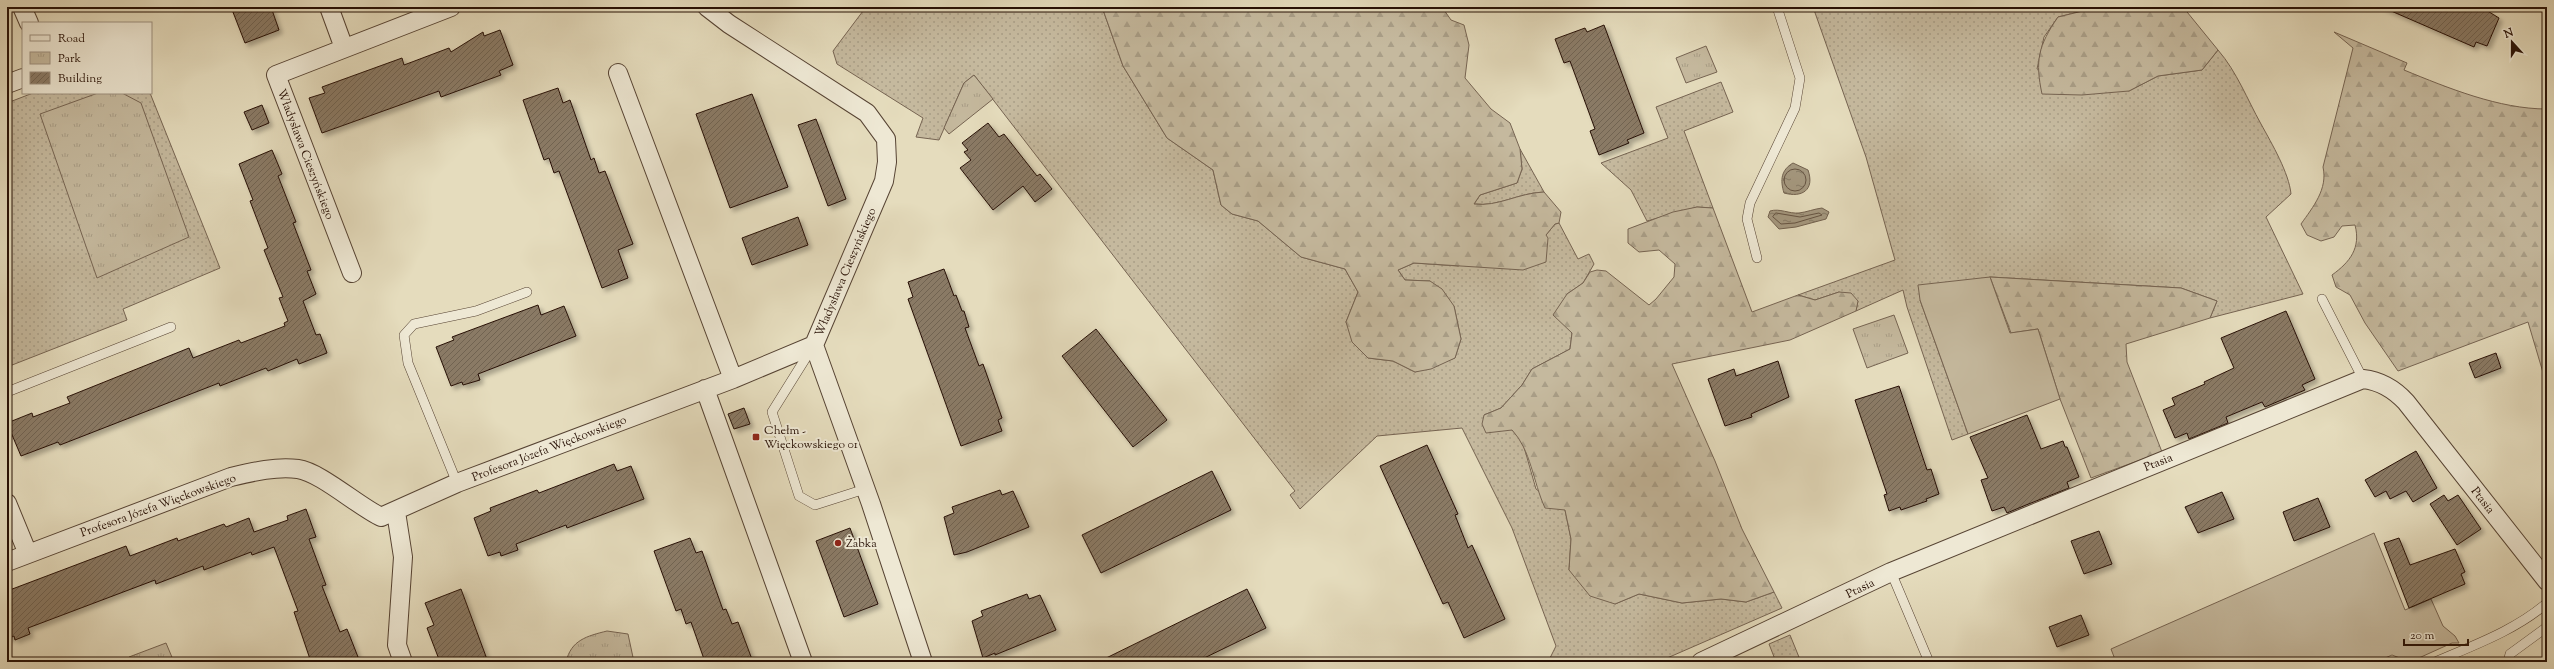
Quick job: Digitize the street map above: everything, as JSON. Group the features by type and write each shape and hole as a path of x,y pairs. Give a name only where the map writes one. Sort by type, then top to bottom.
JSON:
{"street":[{"path":"22,7 29,22"},
{"path":"329,7 344,48 451,7"},
{"name":"Władysława Cieszyńskiego","path":"707,7 729,24 867,113 886,139 888,162 884,180 814,345 865,489 923,662"},
{"name":"Władysława Cieszyńskiego","path":"344,48 276,75 352,274"},
{"path":"618,73 733,379"},
{"path":"7,84 22,78"},
{"name":"Profesora Józefa Więckowskiego","path":"7,562 231,477 264,470 300,469 318,478 364,509 381,517 396,512 457,483 733,379 814,345"},
{"name":"Ptasia","path":"1701,662 1891,572 2363,379 2376,380 2395,390 2406,402 2547,581"},
{"path":"705,389 803,662"},
{"path":"7,503 28,554"},
{"path":"396,512 403,557 396,644 403,662"}],"lane":[{"path":"1757,258 1746,219 1750,203 1795,108 1800,78 1777,7"},
{"path":"457,483 408,363 404,335 414,324 476,311 527,292"},
{"path":"2322,299 2363,379"},
{"path":"7,392 171,327"},
{"path":"814,345 772,412 799,496 815,505 865,489"},
{"path":"1891,572 1929,662"},
{"path":"2435,662 2507,632 2532,616 2547,603"},
{"path":"2508,662 2510,654 2547,627"}],"green space":[{"path":"866,7 1102,7 1123,66 1167,138 1213,170 1221,205 1232,214 1258,221 1301,257 1345,269 1358,292 1346,322 1368,358 1393,361 1415,372 1455,358 1461,339 1454,306 1430,281 1405,280 1398,270 1414,263 1458,266 1546,235 1555,224 1559,223 1578,259 1589,254 1594,264 1583,283 1567,294 1572,333 1570,349 1532,369 1522,385 1501,408 1484,415 1512,430 1522,440 1536,489 1565,510 1571,539 1569,570 1615,604 1639,594 1682,603 1721,599 1746,602 1774,592 1782,608 1658,662 1548,662 1556,646 1512,528 1462,428 1377,436 1300,509 1290,495 1295,491 974,75 964,83 939,140 916,137 923,118 837,64 833,51"},
{"path":"1102,7 1442,7 1451,20 1464,25 1469,45 1465,78 1491,109 1510,123 1520,149 1522,169 1517,183 1480,195 1474,204 1491,204 1525,195 1544,192 1561,212 1559,223 1555,224 1546,235 1548,238 1546,262 1523,270 1414,263 1398,270 1405,280 1430,281 1442,289 1454,306 1461,339 1455,358 1431,369 1415,372 1393,361 1368,358 1352,342 1346,322 1358,292 1345,269 1301,257 1258,221 1232,214 1221,205 1213,170 1167,138 1123,66"},
{"path":"1813,7 2099,7 2058,17 2044,37 2037,69 2129,91 2158,76 2202,70 2218,50 2231,67 2284,168 2291,194 2266,217 2303,294 2210,318 2217,301 2181,288 1990,277 1920,300 1968,434 1952,440 1907,307 1903,290 1856,311 1858,301 1839,292 1815,300 1798,295 1895,260 1866,157"},
{"path":"2099,7 2183,7 2218,50 2202,70 2158,76 2129,91 2082,95 2042,94 2039,72 2040,54 2042,45 2051,27 2058,17"},
{"path":"2334,32 2407,63 2404,70 2438,84 2492,101 2529,108 2547,109 2547,386 2528,322 2398,371 2365,323 2350,295 2336,287 2332,275 2349,260 2355,248 2355,225 2342,226 2334,237 2321,241 2307,235 2301,224 2315,204 2321,190 2324,175 2323,167 2353,48"},
{"path":"1706,46 1717,72 1686,83 1676,58"},
{"path":"974,75 993,99 949,134 944,128 964,83"},
{"path":"1721,82 1733,112 1684,131 1713,208 1697,207 1647,221 1631,190 1601,163 1668,138 1656,107"},
{"path":"30,94 150,94 220,268 123,309 127,320 7,367 7,103"},
{"path":"95,94 124,94 141,103 189,237 97,278 40,114"},
{"path":"1520,149 1544,192 1525,195 1492,204 1474,204 1480,195 1517,183 1522,169"},
{"path":"1697,207 1713,208 1752,312 1798,295 1815,300 1839,292 1851,293 1858,301 1856,311 1790,340 1672,364 1715,461 1742,529 1774,592 1746,602 1721,599 1682,603 1639,594 1615,604 1590,596 1569,570 1571,539 1565,510 1545,508 1528,457 1518,438 1512,430 1486,433 1482,424 1484,415 1501,408 1522,385 1532,369 1570,349 1572,333 1553,315 1567,294 1583,283 1590,272 1597,270 1606,271 1649,305 1656,299 1674,277 1675,264 1659,250 1639,252 1628,243 1628,229 1673,212"},
{"path":"1990,277 2181,288 2217,301 2210,318 2126,344 2127,362 2162,452 2091,478 2060,399 2038,329 2011,333"},
{"path":"1990,277 2010,333 2038,329 2060,399 1968,434 1920,300 1918,285"},
{"path":"1894,315 1908,353 1867,368 1853,329"},
{"path":"2374,533 2405,610 2431,599 2443,626 2455,636 2459,643 2452,643 2410,662 2392,655 2376,662 2116,662 2111,649"},
{"path":"607,631 628,634 634,662 566,662 572,649 581,640"},
{"path":"1790,635 1801,662 1776,662 1769,644"},
{"path":"166,643 174,662 131,662 129,657"}],"water":[{"path":"1793,163 1808,170 1810,183 1805,191 1801,193 1784,193 1782,176 1786,169"},
{"path":"1822,208 1829,212 1826,219 1796,227 1779,229 1768,217 1770,211 1774,210 1799,213"}],"building":[{"path":"231,7 271,7 279,30 245,43"},
{"path":"2382,7 2481,7 2499,18 2487,46 2476,42 2474,47"},
{"path":"1604,25 1644,133 1627,140 1629,143 1599,155 1590,131 1595,129 1570,61 1564,63 1555,39 1585,28 1587,32"},
{"path":"500,30 513,65 499,71 501,75 441,97 439,91 322,133 309,98 325,93 322,87 402,58 404,65 449,48 451,52 483,32 484,36"},
{"path":"558,88 563,103 570,100 591,160 594,158 599,173 605,171 633,244 618,250 628,278 602,288 559,171 554,173 549,158 544,160 523,100"},
{"path":"752,94 788,187 730,208 696,114"},
{"path":"262,105 269,123 252,130 244,112"},
{"path":"816,119 846,199 828,206 798,125"},
{"path":"988,123 999,137 1004,134 1037,176 1040,174 1052,189 1035,202 1023,186 993,210 960,168 971,160 964,152 968,150 962,143"},
{"path":"272,150 282,174 278,176 296,222 293,223 311,270 307,271 316,294 303,301 316,335 320,334 327,353 299,364 297,359 268,371 266,368 220,386 219,383 60,445 58,442 21,456 7,423 32,413 33,417 70,403 67,397 189,348 193,358 239,340 241,343 285,326 284,323 288,321 279,298 283,297 264,250 268,248 250,201 253,200 239,164"},
{"path":"798,217 808,245 752,265 742,238"},
{"path":"944,269 954,296 956,295 962,311 964,311 969,327 965,328 979,366 983,364 1002,418 998,420 1002,431 961,446 908,299 913,297 908,282"},
{"path":"538,305 541,315 564,306 576,336 478,374 480,380 463,385 462,382 451,386 436,347 454,340 452,337"},
{"path":"2286,311 2315,379 2302,385 2305,390 2265,407 2262,402 2226,417 2228,423 2189,439 2187,433 2175,438 2163,410 2175,405 2172,398 2205,384 2204,382 2234,368 2221,338"},
{"path":"1096,329 1167,420 1133,447 1062,356"},
{"path":"2496,353 2501,368 2475,378 2469,363"},
{"path":"1778,361 1789,397 1751,414 1752,417 1725,426 1708,379 1734,369 1736,376"},
{"path":"1899,386 1927,470 1931,469 1939,494 1926,499 1927,501 1901,510 1900,507 1889,511 1884,495 1887,494 1855,400"},
{"path":"744,408 750,424 734,429 728,414"},
{"path":"2027,415 2041,449 2063,441 2065,447 2067,447 2079,477 2067,482 2069,488 2007,513 2004,507 1992,511 1981,480 1988,478 1970,437"},
{"path":"1427,445 1458,514 1455,515 1468,548 1472,545 1505,619 1464,638 1448,602 1443,604 1380,466"},
{"path":"2416,451 2437,488 2413,502 2406,491 2390,499 2386,491 2375,497 2365,480"},
{"path":"614,464 617,471 631,466 644,499 567,528 566,525 516,544 518,550 501,556 500,552 488,556 474,518 491,511 490,508 537,490 539,493"},
{"path":"1212,471 1231,510 1101,573 1082,535"},
{"path":"1000,490 1002,495 1013,491 1029,527 967,552 954,555 944,517 954,513 952,507"},
{"path":"2222,492 2234,519 2198,533 2185,507"},
{"path":"2444,495 2448,501 2458,495 2481,529 2457,545 2430,504"},
{"path":"2318,498 2330,527 2294,541 2283,512"},
{"path":"306,509 316,537 309,539 326,585 322,586 340,632 347,629 358,657 344,662 311,662 294,612 298,611 274,547 252,555 251,552 204,570 203,566 156,584 155,580 28,628 30,634 15,640 14,636 7,639 7,591 126,546 130,556 177,538 178,541 224,524 226,527 249,518 254,532 288,520 287,516"},
{"path":"850,528 878,604 844,617 816,541"},
{"path":"2099,531 2112,564 2084,574 2071,541"},
{"path":"690,538 696,553 702,551 723,610 726,609 732,624 738,622 753,662 705,662 691,622 686,624 681,609 676,611 654,551"},
{"path":"2399,538 2410,565 2455,549 2465,572 2461,574 2465,584 2409,608 2384,543"},
{"path":"461,589 488,662 440,662 427,628 434,625 425,603"},
{"path":"1247,589 1266,628 1196,662 1098,662"},
{"path":"1027,594 1029,599 1040,595 1056,630 995,655 995,653 983,658 972,621 983,616 981,611"},
{"path":"2081,615 2089,635 2057,647 2049,627"}],"place":[{"name":"Chełm - Więckowskiego 01","path":"756,437"},
{"name":"Żabka","path":"838,543"}]}
